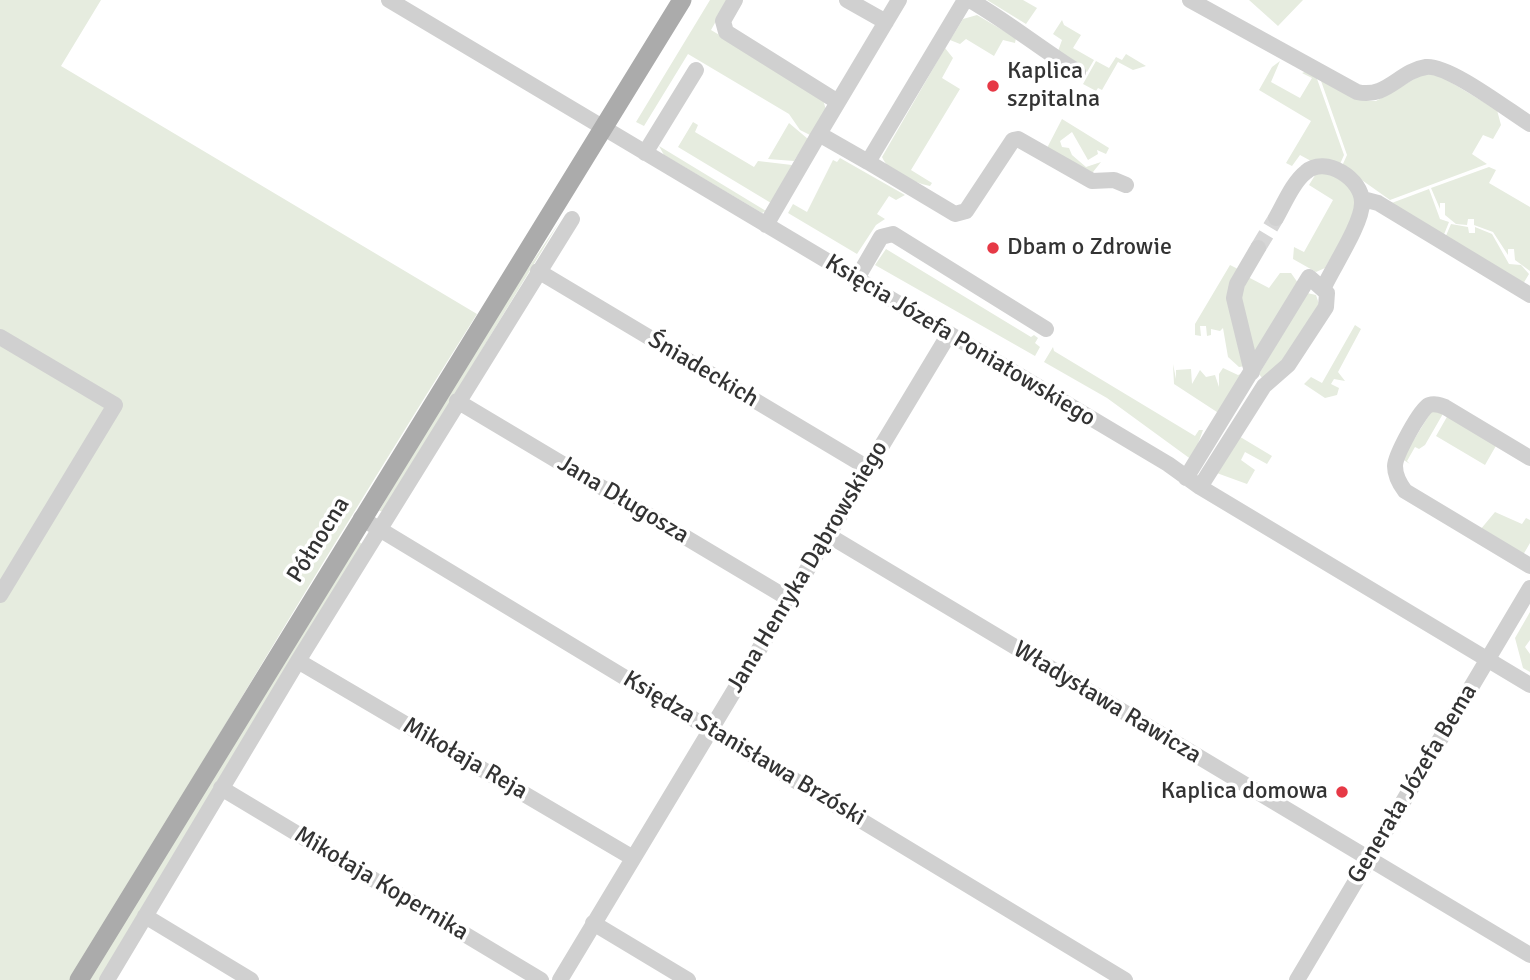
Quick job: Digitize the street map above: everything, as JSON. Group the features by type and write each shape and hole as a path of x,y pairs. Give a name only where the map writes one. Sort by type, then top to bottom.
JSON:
{"main road":[{"name":"Północna","path":"79,980 682,0"}],"street":[{"name":"Księcia Józefa Poniatowskiego","path":"389,0 1530,685"},
{"path":"735,0 723,21 726,32 838,102"},
{"path":"847,0 886,22"},
{"path":"766,225 899,0"},
{"path":"867,162 968,0 1020,30 1043,50 1078,72"},
{"path":"1190,0 1357,92 1373,95 1414,71 1435,68 1530,124"},
{"path":"645,153 696,69"},
{"path":"819,134 955,214 965,211 1013,140 1018,139 1092,181 1114,180 1126,185"},
{"path":"1276,218 1304,173 1314,167 1331,168 1348,176 1363,200 1359,216 1324,287"},
{"path":"1363,200 1378,203 1530,295"},
{"name":"Północna","path":"107,980 298,661 572,219"},
{"path":"856,280 881,237 893,234 1046,329"},
{"path":"1252,372 1234,298 1237,284 1258,248"},
{"name":"Śniadeckich","path":"538,271 868,468"},
{"path":"1309,277 1324,287 1327,293 1326,307 1288,365 1264,386 1193,482 1252,372 1309,277"},
{"name":"Jana Henryka Dąbrowskiego","path":"559,980 949,334"},
{"path":"0,337 115,405 0,595"},
{"name":"Jana Długosza","path":"457,401 789,599"},
{"path":"1530,458 1445,407 1433,404 1423,409 1401,449 1395,468 1397,480 1405,491 1530,566"},
{"name":"Księdza Stanisława Brzóski","path":"362,518 1125,980"},
{"name":"Władysława Rawicza","path":"828,535 1530,956"},
{"name":"Generała Józefa Bema","path":"1297,980 1530,588"},
{"name":"Mikołaja Reja","path":"298,661 633,858"},
{"name":"Mikołaja Kopernika","path":"221,788 541,980"},
{"path":"145,916 251,980"},
{"path":"593,923 688,980"}],"shaded area":[{"path":"0,0 101,0 61,66 477,314 71,980 0,980"},
{"path":"710,0 728,0 711,30 822,96 826,110 810,135 800,130 789,114 688,54 644,126 636,122"},
{"path":"987,0 1023,0 1037,8 1026,24"},
{"path":"1249,0 1303,0 1278,26"},
{"path":"977,15 1016,38 1015,43 1003,40 994,56 966,39 960,44 950,40 963,19"},
{"path":"1062,20 1064,25 1081,35 1073,48 1094,60 1087,72 1057,54 1062,40 1053,34"},
{"path":"945,48 953,58 942,78 960,89 911,170 932,183 930,186 896,172 882,157"},
{"path":"1126,54 1146,66 1133,70 1118,62 1102,90 1098,88 1096,91 1083,84 1096,61 1109,68 1116,57 1122,60"},
{"path":"1280,61 1271,82 1300,98 1312,78 1302,73 1307,71 1316,76 1344,155 1340,164 1311,161 1300,155 1292,166 1286,163 1311,121 1259,90 1272,67"},
{"path":"1423,74 1437,74 1497,110 1501,125 1493,139 1483,135 1472,154 1487,164 1390,200 1342,166 1347,155 1320,78 1363,100 1376,101"},
{"path":"1062,119 1109,148 1106,154 1097,150 1098,154 1088,160 1072,132 1060,141 1062,147 1069,148 1072,155 1086,167 1101,162 1093,172 1088,173 1047,148"},
{"path":"693,122 698,125 695,132 754,167 758,161 792,165 771,203 678,147"},
{"path":"789,123 808,139 794,161 768,159"},
{"path":"659,146 766,211 762,213 664,155"},
{"path":"840,158 905,195 896,200 889,196 877,214 885,219 876,225 857,254 788,213 793,204 807,212 833,160 837,162"},
{"path":"1489,167 1496,170 1489,183 1530,207 1530,271 1515,260 1514,249 1508,249 1508,255 1493,232 1474,225 1474,219 1468,219 1467,225 1456,224 1445,215 1445,203 1440,203 1440,209 1431,188"},
{"path":"1322,171 1351,187 1355,206 1348,228 1325,268 1316,272 1293,259 1294,247 1304,252 1333,200 1309,185 1317,172"},
{"path":"1429,189 1440,219 1449,222 1443,237 1389,204"},
{"path":"560,221 384,511 379,511 477,344"},
{"path":"1451,224 1468,227 1469,233 1475,233 1475,227 1492,234 1509,264 1521,265 1529,274 1523,284 1445,238"},
{"path":"886,249 1031,337 1034,335 1038,338 1035,343 1040,347 1035,356 875,265"},
{"path":"1230,265 1238,269 1246,366 1239,367 1228,357 1223,328 1220,331 1211,329 1211,335 1207,336 1206,326 1200,326 1201,336 1195,335 1195,324"},
{"path":"1280,273 1291,273 1298,283 1256,359 1239,300 1248,277 1269,288"},
{"path":"1307,293 1316,295 1320,307 1287,360 1262,378 1259,374"},
{"path":"1355,325 1361,329 1338,372 1345,381 1334,379 1331,384 1339,388 1337,395 1325,398 1304,384 1311,377 1322,383"},
{"path":"1053,347 1054,351 1195,436 1199,430 1203,430 1192,460 1107,398 1044,362"},
{"path":"1173,364 1176,379 1176,370 1191,369 1192,384 1200,370 1206,377 1215,375 1219,387 1219,374 1223,368 1238,375 1247,371 1220,414 1174,384"},
{"path":"1431,412 1444,412 1425,445 1419,449 1415,447 1407,461 1410,464 1402,459"},
{"path":"1448,415 1497,444 1485,465 1436,436"},
{"path":"1237,435 1272,456 1267,464 1245,452 1241,460 1255,470 1247,484 1214,472"},
{"path":"1495,512 1522,524 1526,518 1530,520 1530,543 1523,555 1480,530"},
{"path":"359,542 362,544 100,980 87,980"},
{"path":"1530,612 1530,640 1525,647 1530,654 1530,672 1523,668 1515,638"}],"tunnel":[{"path":"1258,248 1276,218"}],"place":[{"name":"Kaplica szpitalna","path":"993,86"},
{"name":"Dbam o Zdrowie","path":"993,248"},
{"name":"Kaplica domowa","path":"1342,792"}]}
